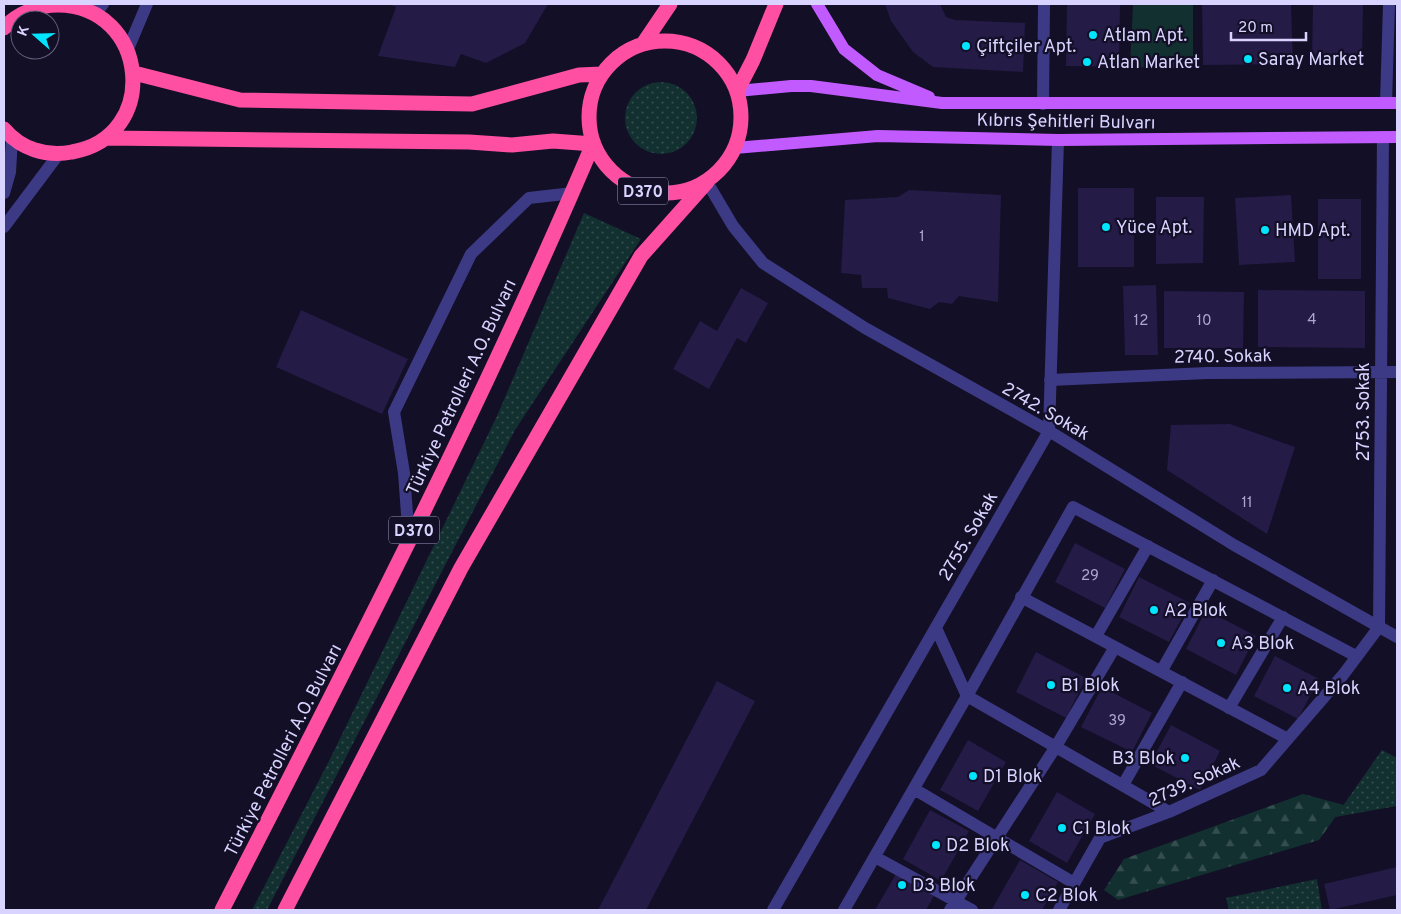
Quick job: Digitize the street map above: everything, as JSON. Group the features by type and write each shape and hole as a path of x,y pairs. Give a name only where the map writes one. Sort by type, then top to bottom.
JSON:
{"highway":[{"path":"4,28 25,12 48,5 72,4 100,8 128,49 134,73 132,97 122,120 106,138 83,150 58,155 34,150 6,136"},
{"path":"643,44 670,4"},
{"path":"737,91 753,60 776,4"},
{"name":"D370","path":"285,910 461,568 641,256 707,182 723,168 735,148 741,129 741,110 737,91 724,68 707,53 687,44 672,42 643,44 620,55 602,74 592,95 588,118 593,144 610,170 621,180 641,190 663,194 686,191 707,182"},
{"path":"134,73 240,100 472,104 579,75 602,74"},
{"path":"106,138 469,142 512,145 553,141 593,144"},
{"name":"Türkiye Petrolleri A.O. Bulvarı","path":"222,910 376,610 573,193 593,144"}],"main road":[{"path":"818,4 844,49 877,75 942,103"},
{"name":"Kıbrıs Şehitleri Bulvarı","path":"737,91 811,86 942,103 1392,103"},
{"name":"Kıbrıs Şehitleri Bulvarı","path":"735,148 878,136 1058,140 1397,137"}],"street":[{"path":"128,49 147,4"},
{"path":"1043,104 1044,4"},
{"path":"1389,4 1392,103"},
{"path":"4,193 10,172 6,136"},
{"name":"2753. Sokak","path":"1379,627 1383,137"},
{"name":"2755. Sokak","path":"773,910 1049,431 1058,140"},
{"path":"4,227 58,155"},
{"name":"2742. Sokak","path":"707,182 733,226 763,263 865,328 1049,431 1234,545 1397,637"},
{"path":"409,541 404,472 394,412 471,254 529,198 573,193"},
{"name":"2740. Sokak","path":"1050,380 1207,373 1397,372"},
{"path":"844,910 1073,507 1356,656 1379,627"},
{"path":"1096,636 1148,546"},
{"path":"1162,670 1213,580"},
{"path":"1021,597 1162,670 1288,739"},
{"path":"1230,708 1283,617"},
{"path":"936,628 967,696 1169,812"},
{"path":"953,906 1056,748 1115,647"},
{"name":"2739. Sokak","path":"1059,910 1100,838 1169,812 1261,770 1343,675 1356,656"},
{"path":"1124,786 1182,682"},
{"path":"914,789 997,836 1074,883"},
{"path":"875,857 953,906 972,910"}],"green space":[{"path":"1133,4 1193,4 1193,69 1130,67"},
{"path":"668,82 687,92 695,104 697,118 695,132 687,144 675,152 654,154 635,144 627,132 625,111 635,92 647,84"},
{"path":"584,213 641,239 515,430 267,910 252,910 330,759 497,416"},
{"path":"1382,750 1397,758 1397,806 1335,817"},
{"path":"1303,794 1344,805 1319,840 1118,900 1104,890 1124,859"},
{"path":"1317,879 1322,910 1229,910 1226,898"}],"building":[{"path":"389,4 548,4 525,43 486,63 461,54 455,67 378,56 396,7"},
{"name":"Çiftçiler Apt.","path":"885,4 940,4 946,17 955,20 1025,23 1023,72 933,67 913,52 891,21"},
{"name":"Atlam Apt.","path":"1067,4 1120,4 1119,67 1066,66"},
{"path":"1202,4 1291,4 1293,64 1203,65"},
{"path":"1313,4 1363,4 1362,61 1312,60"},
{"name":"Yüce Apt.","path":"1078,188 1134,188 1134,267 1078,267"},
{"path":"909,190 1001,195 998,302 959,296 952,304 939,302 930,309 888,298 887,288 862,288 861,275 841,273 845,200 898,197"},
{"name":"HMD Apt.","path":"1291,195 1295,262 1239,265 1235,198"},
{"path":"1156,197 1204,197 1203,263 1156,264"},
{"path":"1318,199 1361,199 1361,279 1318,279"},
{"path":"1156,285 1158,355 1125,355 1123,286"},
{"path":"741,288 768,303 746,343 737,338 709,389 673,369 700,321 717,331"},
{"path":"1258,290 1365,291 1365,348 1258,347"},
{"path":"1164,291 1244,292 1243,348 1164,348"},
{"path":"301,310 408,359 382,414 276,367"},
{"path":"1230,424 1295,447 1267,534 1167,470 1171,425"},
{"path":"1075,543 1125,569 1105,608 1055,582"},
{"name":"A2 Blok","path":"1139,577 1190,603 1169,642 1119,617"},
{"name":"A3 Blok","path":"1206,610 1256,636 1236,675 1186,649"},
{"name":"B1 Blok","path":"1036,652 1086,678 1066,718 1016,692"},
{"name":"A4 Blok","path":"1275,656 1319,679 1298,719 1254,696"},
{"path":"717,681 755,701 646,910 598,910"},
{"path":"1102,687 1152,713 1132,752 1081,727"},
{"name":"B3 Blok","path":"1171,725 1220,751 1200,790 1150,764"},
{"name":"D1 Blok","path":"968,740 1006,762 978,811 940,790"},
{"name":"C1 Blok","path":"1057,792 1095,814 1067,863 1029,841"},
{"name":"D2 Blok","path":"930,810 969,831 941,881 903,859"},
{"name":"C2 Blok","path":"1020,860 1058,882 1042,910 992,909"},
{"path":"1397,867 1397,895 1330,910 1324,884"},
{"name":"D3 Blok","path":"896,874 934,896 926,910 875,910"}],"place":[{"name":"Atlam Apt.","path":"1093,35"},
{"name":"Çiftçiler Apt.","path":"966,46"},
{"name":"Saray Market","path":"1248,59"},
{"name":"Atlan Market","path":"1087,62"},
{"name":"Yüce Apt.","path":"1106,227"},
{"name":"HMD Apt.","path":"1265,230"},
{"name":"A2 Blok","path":"1154,610"},
{"name":"A3 Blok","path":"1221,643"},
{"name":"B1 Blok","path":"1051,685"},
{"name":"A4 Blok","path":"1287,688"},
{"name":"B3 Blok","path":"1185,758"},
{"name":"D1 Blok","path":"973,776"},
{"name":"C1 Blok","path":"1062,828"},
{"name":"D2 Blok","path":"936,845"},
{"name":"D3 Blok","path":"902,885"},
{"name":"C2 Blok","path":"1025,895"}]}
